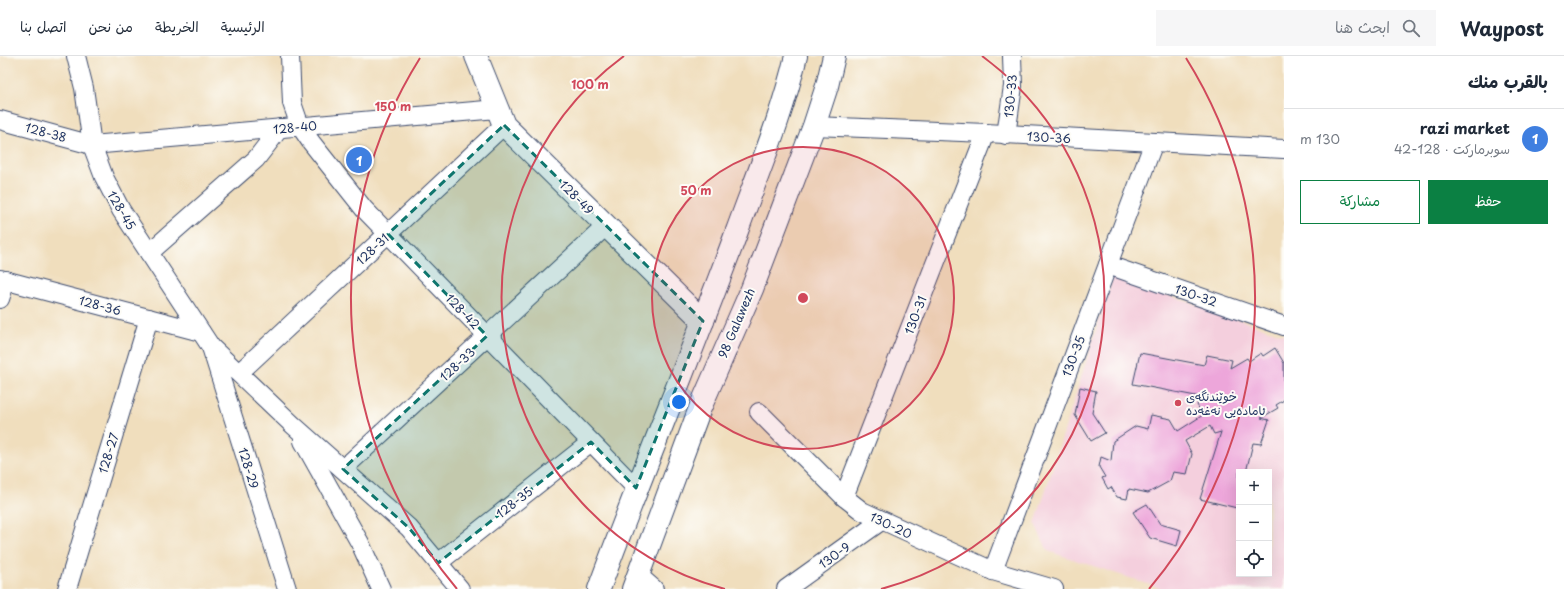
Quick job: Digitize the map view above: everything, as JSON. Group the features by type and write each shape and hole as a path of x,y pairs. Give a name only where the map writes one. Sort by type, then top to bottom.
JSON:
{"main road":[{"name":"128-49","path":"476,56 501,117 606,226 703,321"},
{"path":"599,589 636,488 721,276 778,119 796,56"},
{"name":"98 Galawezh","path":"642,584 700,408 752,289 814,126 827,86 834,56"},
{"path":"721,276 752,289"}],"street":[{"name":"128-45","path":"76,56 84,88 92,144 104,177 121,210 211,347"},
{"name":"128-42","path":"290,56 292,103 300,126 310,142 364,209 636,488"},
{"name":"130-33","path":"1006,135 1014,86 1012,56"},
{"name":"128-40","path":"92,144 300,126 501,117"},
{"name":"128-31","path":"239,373 388,234 501,117"},
{"name":"128-38","path":"0,120 92,144"},
{"name":"130-36","path":"814,126 1284,149"},
{"path":"149,253 256,159 280,128"},
{"name":"130-31","path":"844,497 986,134"},
{"name":"130-35","path":"993,571 1154,142"},
{"name":"128-33","path":"343,469 606,226"},
{"name":"130-32","path":"1108,264 1284,326"},
{"path":"0,300 3,280"},
{"name":"128-36","path":"3,280 201,332"},
{"name":"128-27","path":"67,589 149,318"},
{"path":"211,347 293,425 409,528 460,589"},
{"name":"128-29","path":"211,347 286,589"},
{"name":"130-20","path":"759,412 844,497 862,512 993,571 1046,588"},
{"path":"293,425 316,461 339,503 360,543 381,589"},
{"name":"128-35","path":"438,563 591,442"},
{"name":"130-9","path":"786,589 881,521"}],"highlighted area":[{"path":"504,125 703,321 636,488 591,442 438,563 409,528 343,469 487,336 388,234"}],"shaded area":[{"name":"خوێندنگەی ئامادەیی نەغەدە","path":"1113,276 1284,335 1284,589 1163,589 1048,551 1035,524"}],"building":[{"path":"1275,348 1284,363 1284,400 1276,405 1278,408 1261,418 1269,420 1261,444 1253,443 1247,469 1236,469 1236,508 1200,499 1221,432 1214,434 1210,426 1185,441 1192,454 1187,474 1173,472 1170,481 1148,493 1129,489 1127,499 1117,497 1111,487 1108,489 1102,478 1105,477 1099,467 1101,457 1111,461 1113,441 1136,426 1148,429 1151,415 1171,419 1178,431 1203,415 1197,405 1201,397 1133,384 1140,353 1204,365 1207,355 1232,360 1230,368 1247,358 1249,361 1261,353 1263,356"},
{"path":"1080,387 1096,391 1092,413 1105,433 1091,441 1075,415"},
{"path":"1147,504 1160,524 1181,530 1177,546 1150,538 1133,512"}],"place":[{"name":"razi market","path":"359,160"},
{"name":"خوێندنگەی ئامادەیی نەغەدە","path":"1178,403"}]}
